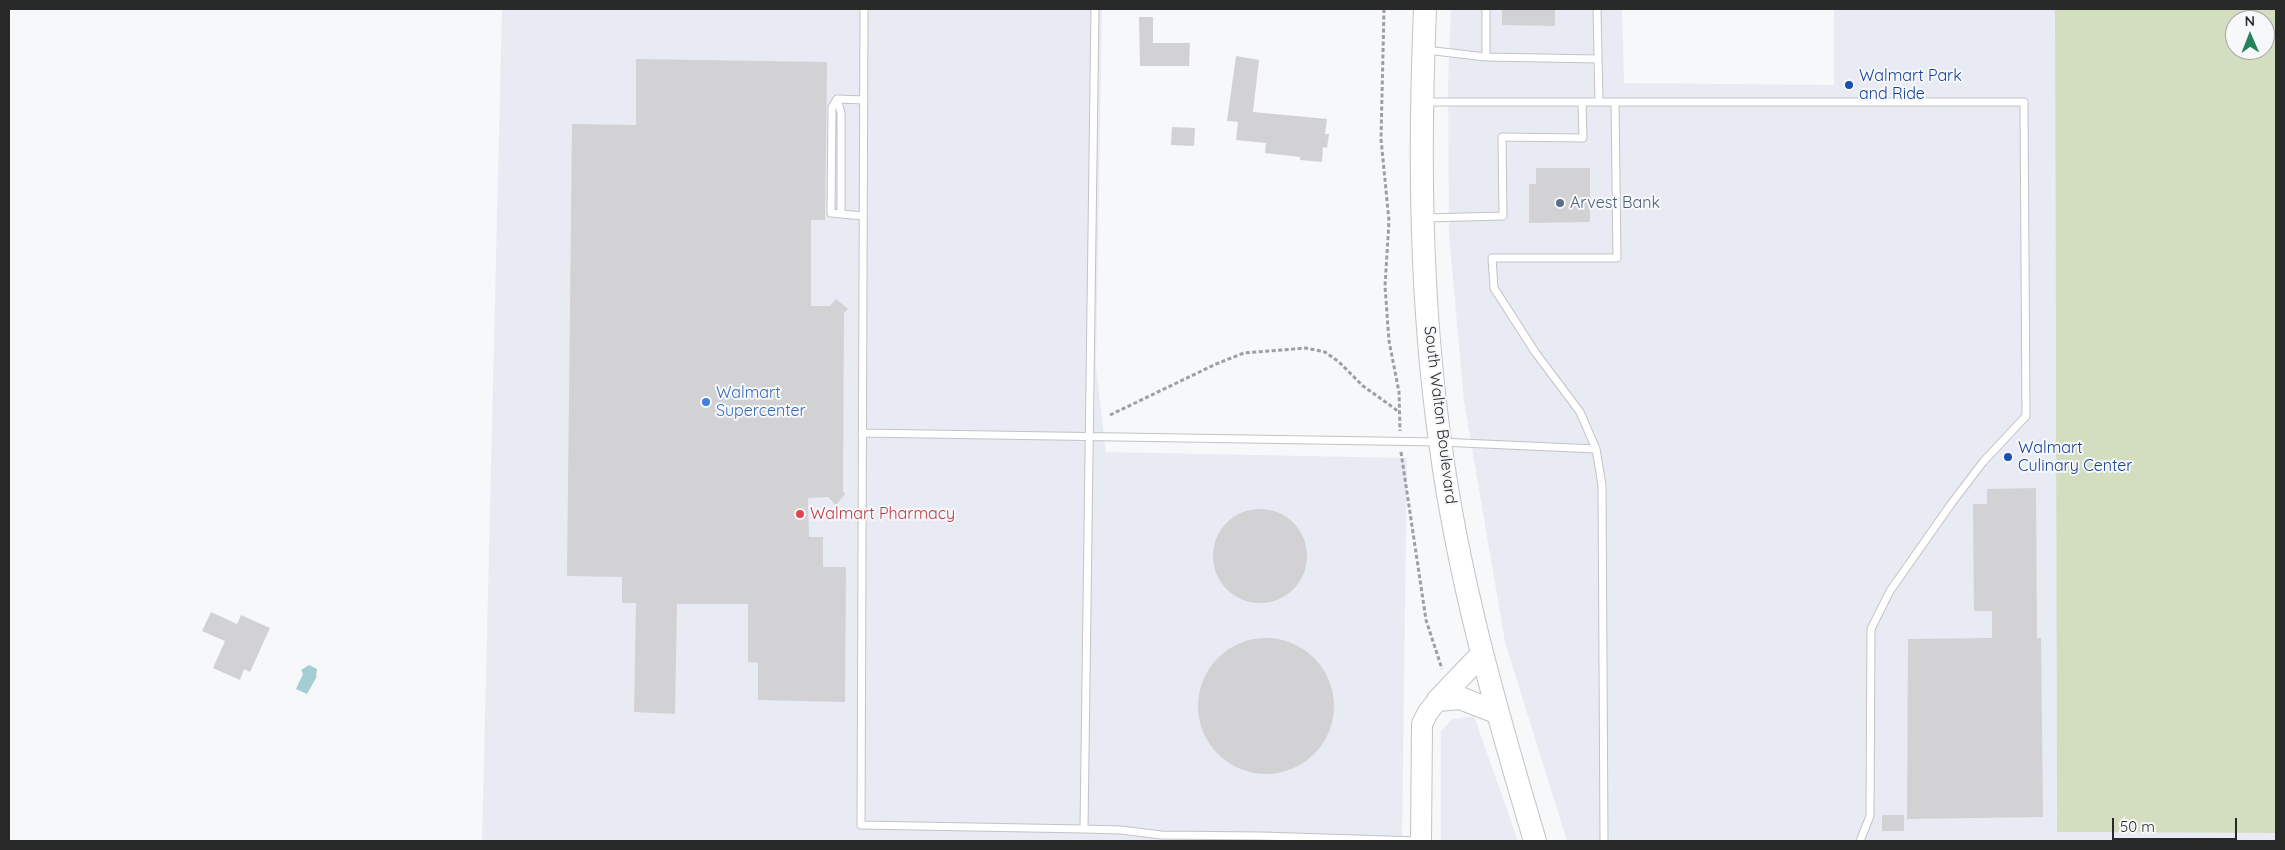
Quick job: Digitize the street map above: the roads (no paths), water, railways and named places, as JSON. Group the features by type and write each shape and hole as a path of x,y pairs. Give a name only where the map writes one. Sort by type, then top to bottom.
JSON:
{"main road":[{"name":"South Walton Boulevard","path":"1425,9 1421,102 1423,266 1440,442 1467,593 1481,655 1535,841"},
{"path":"1421,841 1422,724 1428,712 1438,700 1481,655"},
{"path":"1438,700 1460,698 1496,712"}],"lane":[{"path":"864,9 861,825 1120,830 1161,836 1262,839 1421,841"},
{"path":"1084,829 1095,9"},
{"path":"1486,9 1486,57"},
{"path":"1597,9 1599,102"},
{"path":"1423,50 1486,57 1598,59"},
{"path":"863,216 831,213 832,107 837,99 864,100"},
{"path":"1421,102 2024,102 2026,416 1983,462 1951,504 1890,591 1871,629 1870,816 1860,841"},
{"path":"1423,218 1503,216 1502,137 1583,138 1582,102"},
{"path":"1604,841 1602,485 1596,449 1580,412 1535,352 1494,288 1492,258 1617,258 1615,102"},
{"path":"862,433 1440,442 1596,449"}],"water":[{"path":"309,665 317,669 316,678 307,694 296,689 303,674 301,670"}],"place":[{"name":"Walmart Park and Ride","path":"1849,85"},
{"name":"Arvest Bank","path":"1560,203"},
{"name":"Walmart Supercenter","path":"706,402"},
{"name":"Walmart Culinary Center","path":"2008,457"},
{"name":"Walmart Pharmacy","path":"800,514"}]}
